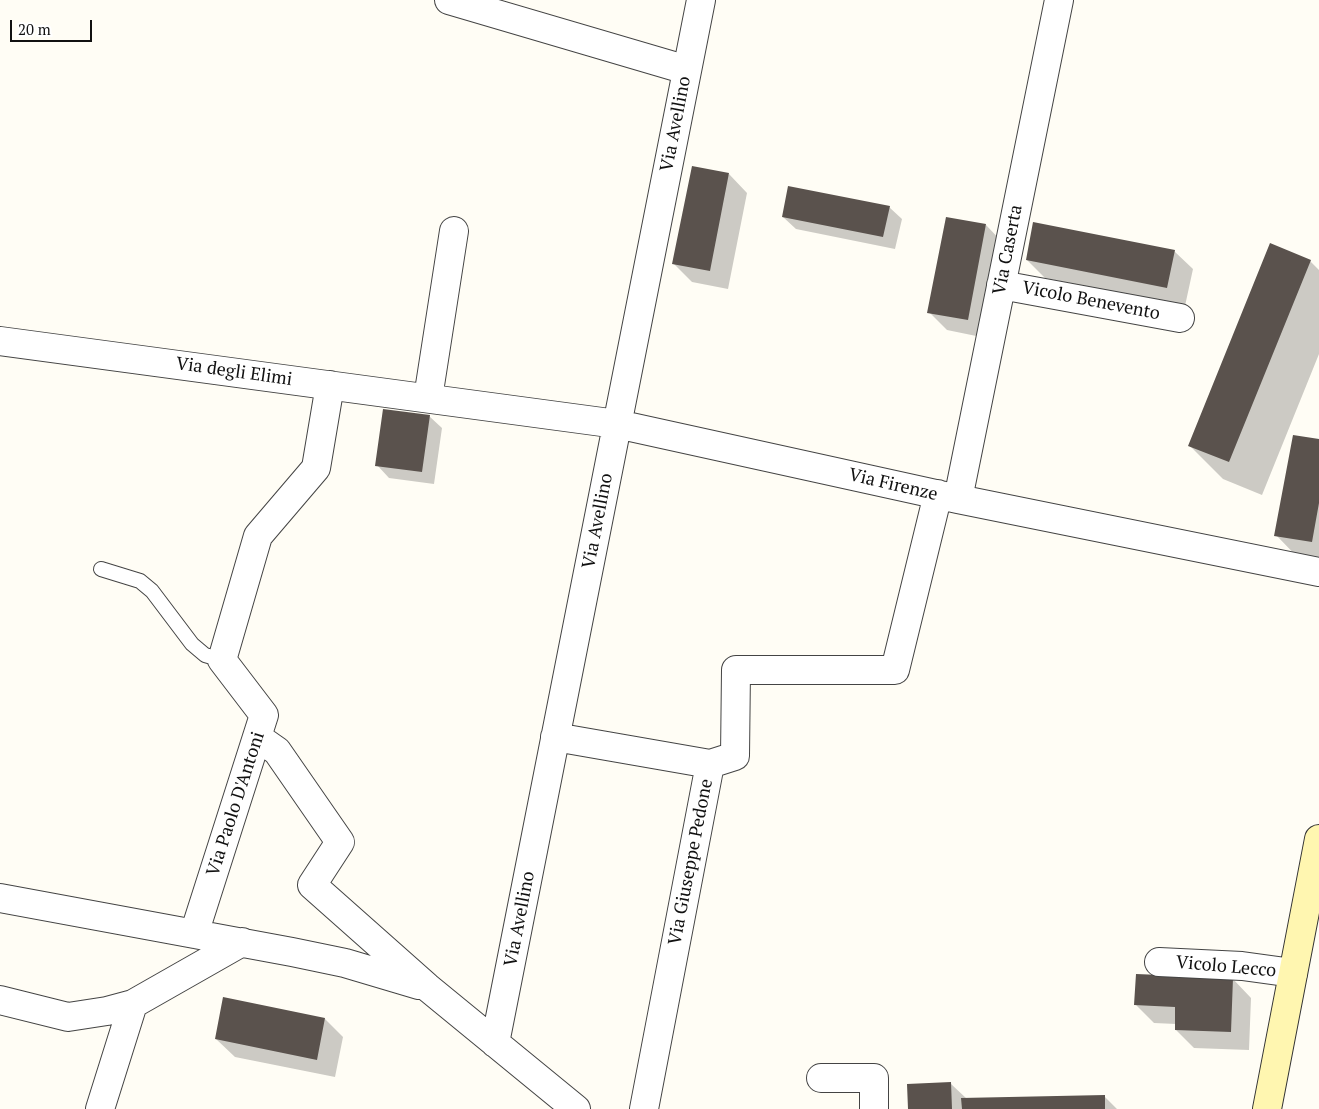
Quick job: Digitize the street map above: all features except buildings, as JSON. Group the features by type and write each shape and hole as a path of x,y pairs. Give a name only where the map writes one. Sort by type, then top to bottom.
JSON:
{"main road":[{"path":"1267,1109 1318,850"}],"street":[{"path":"449,0 477,4 687,70"},
{"name":"Via Avellino","path":"495,1043 700,0"},
{"name":"Via Caserta","path":"948,497 1001,284 1059,0"},
{"path":"428,398 454,232"},
{"name":"Vicolo Benevento","path":"1001,284 1180,318"},
{"name":"Via degli Elimi","path":"0,341 467,403"},
{"path":"222,660 258,536 316,468 330,385"},
{"name":"Via Firenze","path":"467,403 617,424 948,497 1319,572"},
{"name":"Via Giuseppe Pedone","path":"644,1109 710,764 734,756 736,670 895,670 948,497"},
{"name":"Via Paolo D'Antoni","path":"194,934 264,715 222,660"},
{"path":"257,737 277,751 340,842 312,885 427,987 576,1109"},
{"path":"555,737 710,764"},
{"path":"0,898 242,942 345,964 427,987"},
{"path":"0,1000 68,1017 107,1011 133,1004 242,942"},
{"name":"Vicolo Lecco","path":"1159,962 1242,966 1293,973"},
{"path":"100,1109 133,1004"},
{"path":"821,1078 874,1078 874,1109"}],"lane":[{"path":"101,569 140,581 152,591 192,644 205,655 222,660"}]}
